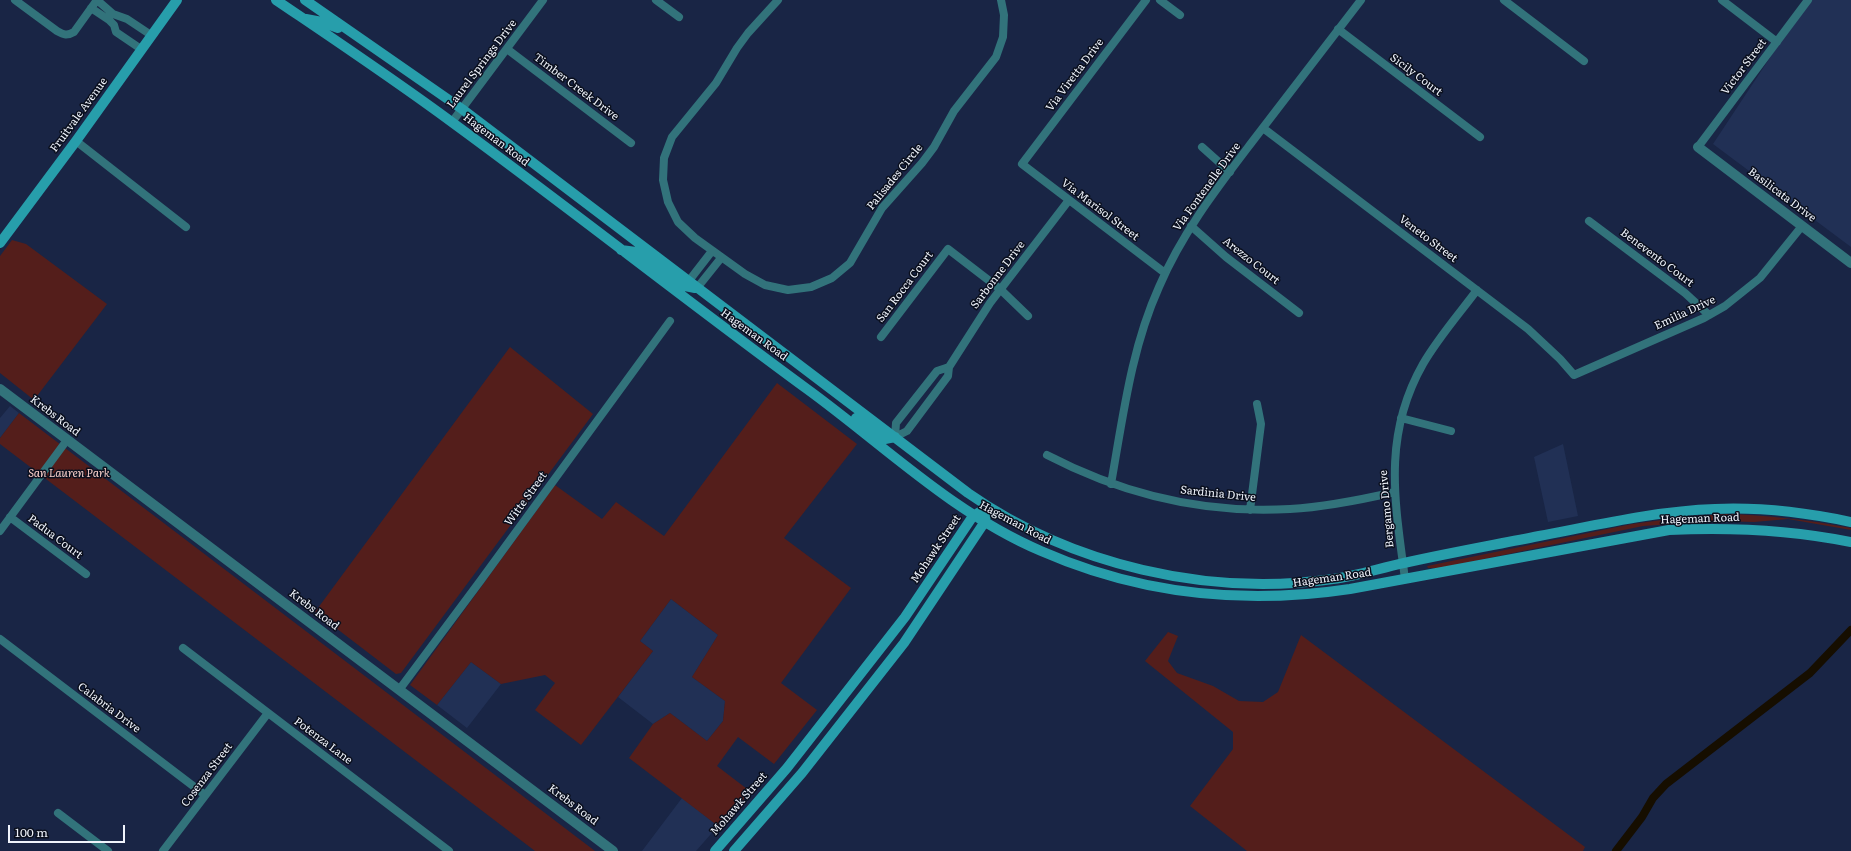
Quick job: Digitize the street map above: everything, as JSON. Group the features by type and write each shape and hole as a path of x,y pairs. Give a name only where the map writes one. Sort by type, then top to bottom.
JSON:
{"main road":[{"name":"Fruitvale Avenue","path":"0,243 76,141 176,0"},
{"name":"Hageman Road","path":"276,0 452,122 817,397 933,488 984,523 1039,550 1074,565 1123,580 1173,590 1238,597 1295,596 1323,593 1405,579 1670,530 1750,529 1828,537 1851,542"},
{"name":"Hageman Road","path":"305,0 462,109 943,475 988,507 1049,538 1084,552 1143,570 1212,581 1274,584 1304,582 1357,575 1403,563 1592,526 1675,512 1716,509 1758,510 1826,517 1851,522"},
{"path":"304,19 336,26 371,52 381,54"},
{"path":"621,250 636,252 680,285 697,288"},
{"path":"817,397 842,408 885,439 895,437"},
{"path":"734,851 802,772 904,643 984,523 988,507"},
{"name":"Mohawk Street","path":"716,851 787,768 905,617 973,516 988,507"}],"street":[{"path":"15,0 63,35 74,32 97,0 113,14 127,19 152,35"},
{"name":"Laurel Springs Drive","path":"452,122 544,0"},
{"path":"656,0 679,17"},
{"name":"Palisades Circle","path":"778,0 737,48 716,83 672,137 664,158 663,180 668,202 678,222 721,258 765,285 788,290 811,287 832,278 850,263 882,208 934,148 954,111 996,58 1003,37 1004,15 1001,0"},
{"name":"Via Viretta Drive","path":"1022,164 1146,0"},
{"path":"1160,0 1180,15"},
{"name":"Via Fontenelle Drive","path":"1111,484 1132,369 1140,339 1165,273 1191,226 1263,128 1361,0"},
{"path":"1504,0 1584,61"},
{"path":"1722,0 1777,42"},
{"name":"Victor Street","path":"1698,147 1808,0"},
{"path":"91,8 114,25 116,32 142,49"},
{"path":"114,25 120,17"},
{"name":"Sicily Court","path":"1338,29 1480,137"},
{"name":"Timber Creek Drive","path":"508,49 631,143"},
{"name":"Veneto Street","path":"1263,128 1477,290 1545,344 1574,375"},
{"path":"76,141 186,227"},
{"path":"1202,147 1230,172"},
{"name":"Basilicata Drive","path":"1698,147 1851,263"},
{"name":"Via Marisol Street","path":"1022,164 1165,273"},
{"name":"Sarbonne Drive","path":"895,437 907,431 948,376 949,367 1000,289 1069,200"},
{"name":"Benevento Court","path":"1589,221 1685,294 1709,315"},
{"name":"Arezzo Court","path":"1191,226 1226,257 1299,312"},
{"name":"Emilia Drive","path":"1574,375 1709,315 1743,293 1760,278 1802,226"},
{"name":"San Rocca Court","path":"881,337 948,249 1000,289"},
{"path":"688,282 712,251"},
{"path":"697,288 721,258"},
{"path":"703,263 712,270"},
{"path":"1000,289 1028,316"},
{"name":"Bergamo Drive","path":"1405,579 1395,492 1394,454 1401,418 1406,399 1423,363 1477,290"},
{"name":"Witte Street","path":"399,690 670,321"},
{"name":"Sarbonne Drive","path":"895,437 896,423 937,371 949,367"},
{"name":"Krebs Road","path":"0,389 613,851"},
{"path":"1250,510 1261,424 1257,404"},
{"path":"1401,418 1451,431"},
{"path":"0,531 66,440"},
{"name":"Sardinia Drive","path":"1047,455 1111,484 1172,501 1219,508 1250,510 1314,507 1395,492"},
{"name":"Padua Court","path":"10,517 86,574"},
{"name":"Calabria Drive","path":"0,639 206,795"},
{"name":"Potenza Lane","path":"183,648 449,851"},
{"name":"Cosenza Street","path":"163,851 268,713"},
{"path":"58,813 108,851"}],"shaded area":[{"path":"1808,0 1851,0 1851,247 1713,144"},
{"path":"10,406 19,413 0,438 0,418"},
{"path":"1563,444 1578,516 1548,522 1534,457"},
{"path":"671,599 718,635 692,677 725,701 723,721 707,741 670,713 653,724 618,697 653,651 640,641"},
{"path":"471,662 501,684 467,728 437,705"},
{"path":"682,798 718,826 696,851 642,851"}],"green space":[{"path":"12,240 26,244 107,304 34,400 0,373 0,256"},
{"path":"510,347 593,414 401,673 396,674 315,612"},
{"path":"777,383 857,444 784,538 851,588 781,683 817,710 774,764 738,737 717,766 751,792 718,826 629,758 653,724 670,713 707,741 723,721 725,701 692,677 718,635 671,599 640,641 653,651 581,745 535,710 555,683 545,675 501,684 471,662 437,705 410,685 555,485 602,519 616,502 664,536"},
{"name":"San Lauren Park","path":"19,413 595,851 535,851 0,444 0,438"},
{"path":"1725,514 1757,515 1804,520 1851,528 1851,530 1788,519 1754,522 1718,521 1643,526 1441,568 1428,568 1427,566 1632,524 1685,517"},
{"path":"1168,632 1178,636 1168,661 1177,673 1213,686 1239,701 1263,702 1278,692 1301,635 1585,847 1583,851 1247,851 1190,806 1233,749 1233,732 1145,661"}],"waterway":[{"path":"1616,851 1642,817 1653,798 1666,784 1810,673 1851,630"}]}
